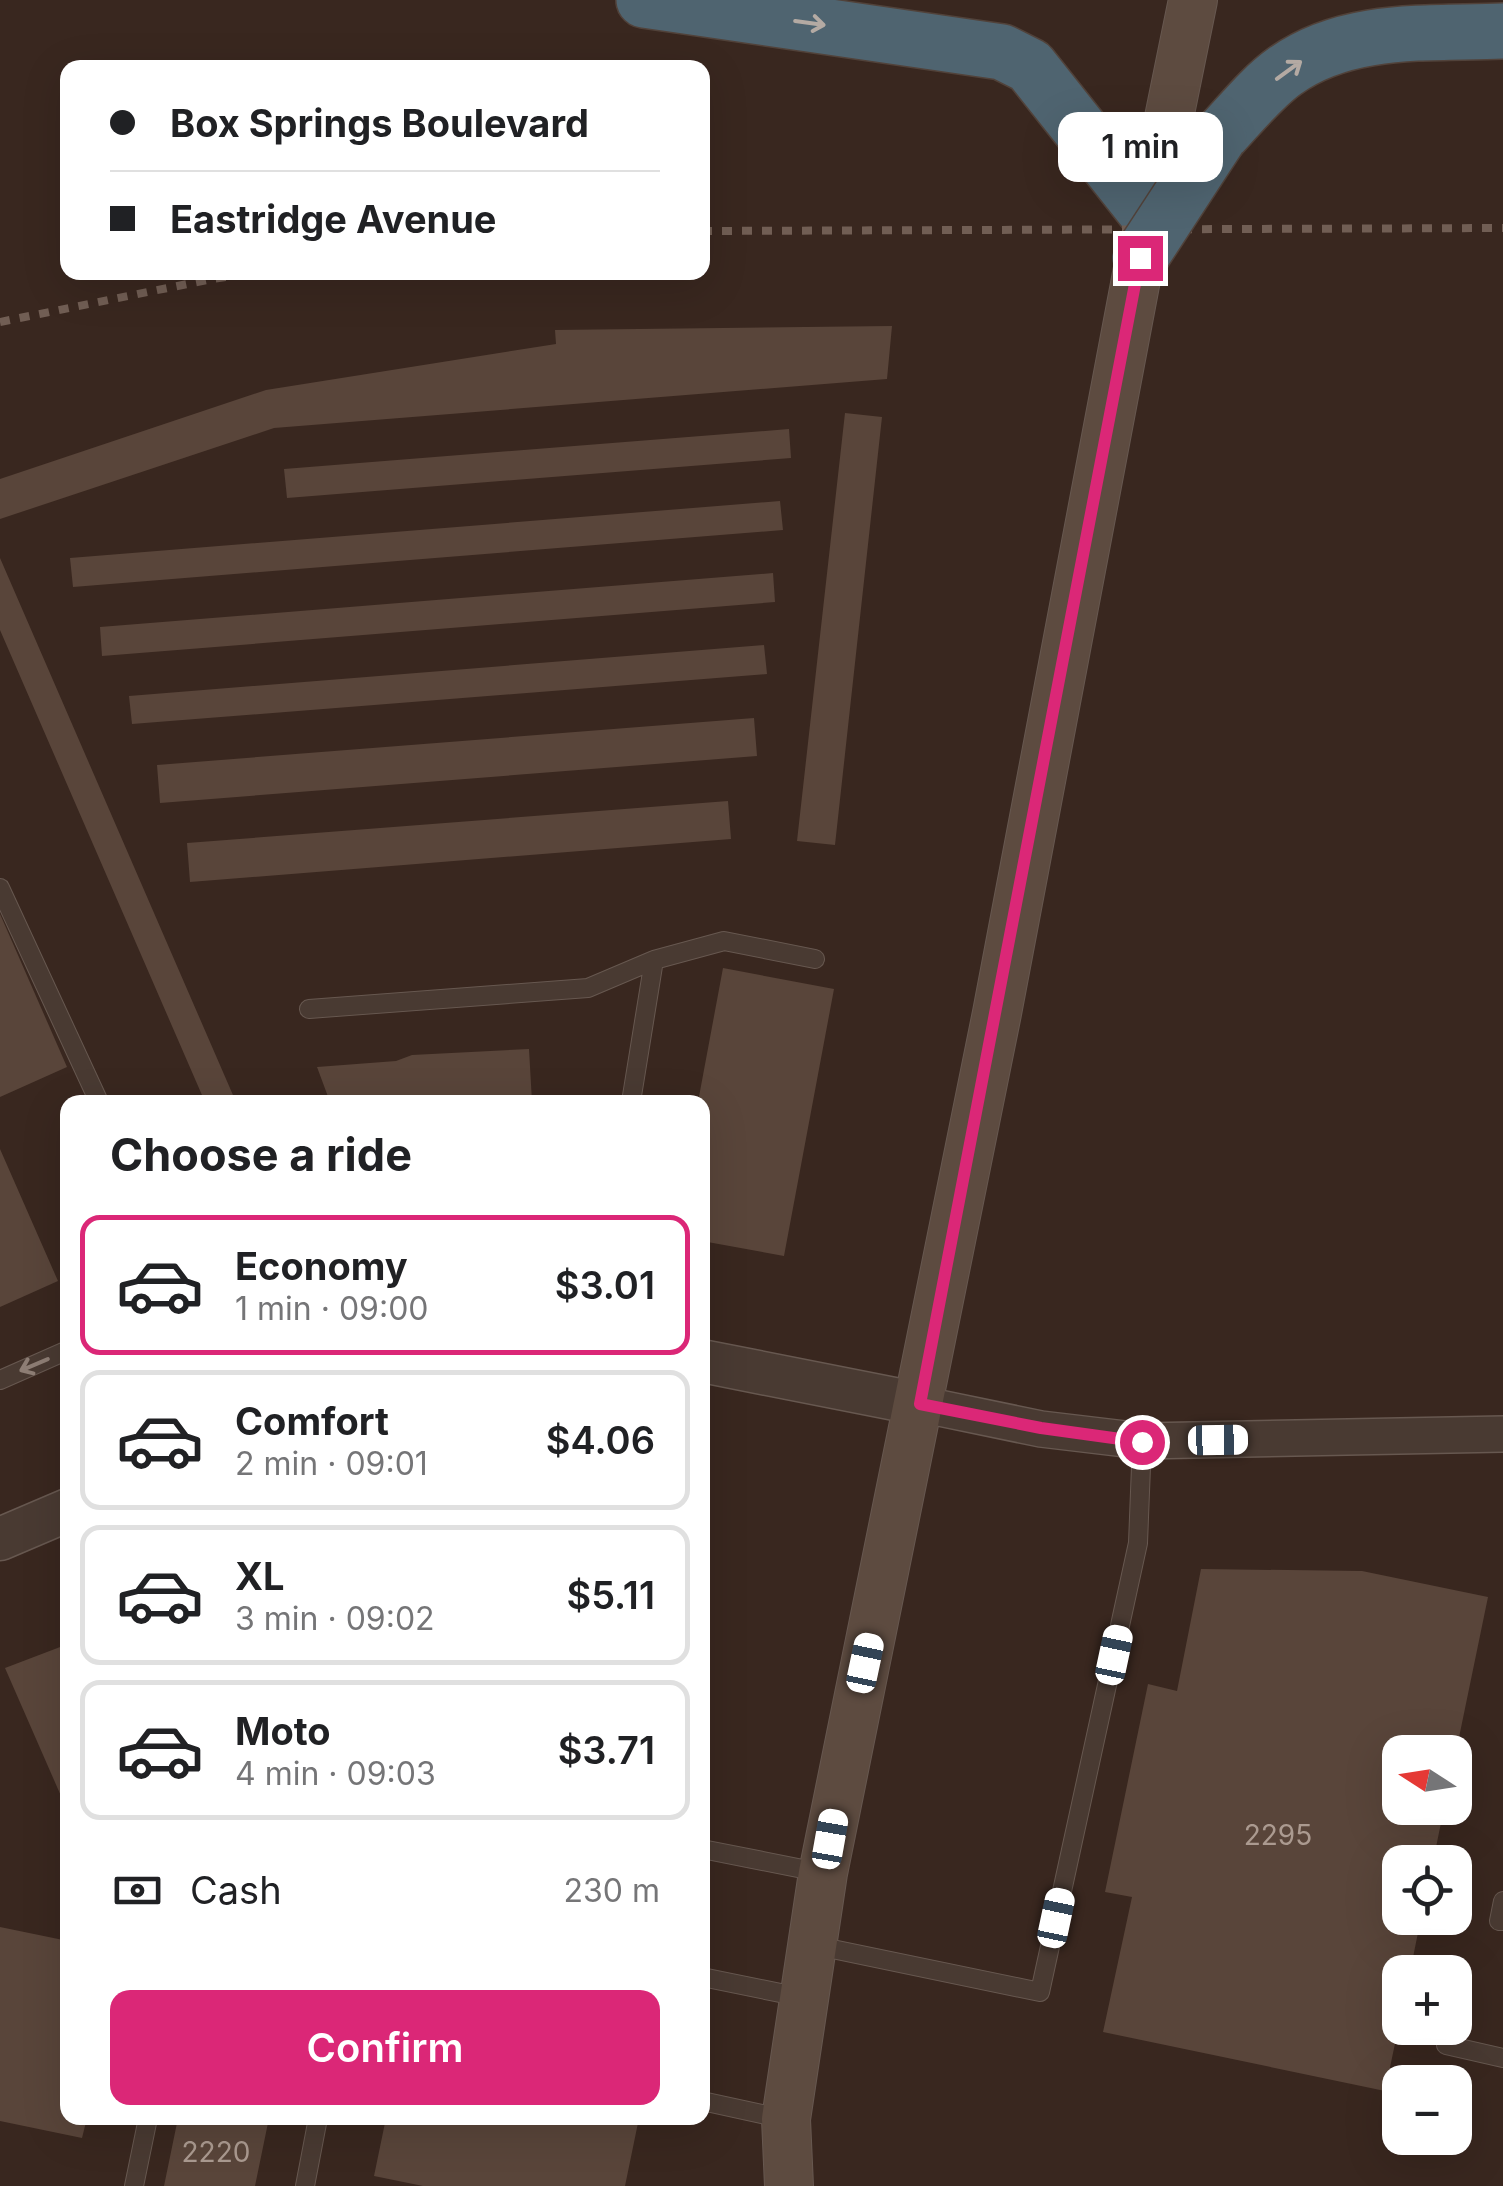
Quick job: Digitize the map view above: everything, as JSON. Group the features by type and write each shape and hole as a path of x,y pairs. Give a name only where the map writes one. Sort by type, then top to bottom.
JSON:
{"highway":[{"path":"644,0 1002,52 1030,66 1082,133 1145,237 1219,137 1282,73 1318,50 1372,36 1503,31"}],"main road":[{"path":"789,2186 786,2119 849,1736 920,1404 1193,0"},
{"path":"760,2186 786,2119"}],"street":[{"path":"710,1363 1041,1428 1142,1442 1503,1434"},
{"path":"0,1539 60,1513"}],"lane":[{"path":"0,888 96,1095"},
{"path":"309,1009 588,988 654,960 724,941 816,959"},
{"path":"633,1095 654,960"},
{"path":"0,1380 60,1354"},
{"path":"813,1945 1040,1992 1138,1543 1142,1442"},
{"path":"710,1850 824,1873"},
{"path":"1503,1901 1499,1921 1503,1922"},
{"path":"710,1979 805,1998"},
{"path":"1446,2045 1503,2058"},
{"path":"710,2103 786,2119"},
{"path":"134,2186 147,2125"},
{"path":"305,2186 317,2125"}],"building":[{"path":"892,326 887,379 274,428 0,519 0,479 266,390 556,344 555,330"},
{"path":"845,413 882,417 835,845 797,841"},
{"path":"789,429 791,458 287,498 284,469"},
{"path":"780,501 783,530 73,587 70,558"},
{"path":"0,558 233,1095 202,1095 0,630"},
{"path":"773,573 775,602 102,656 100,627"},
{"path":"764,645 767,674 132,724 129,696"},
{"path":"754,718 757,756 160,803 157,765"},
{"path":"728,801 731,839 190,882 187,843"},
{"path":"0,914 67,1067 0,1097"},
{"path":"723,968 834,989 784,1256 710,1242 710,1095 699,1095"},
{"path":"529,1049 532,1095 327,1095 317,1067 396,1061 412,1055"},
{"path":"0,1149 58,1281 0,1307"},
{"path":"1201,1569 1362,1571 1488,1597 1460,1735 1382,1735 1382,1825 1441,1825 1436,1845 1382,1845 1382,1935 1418,1935 1413,1955 1382,1955 1382,2045 1395,2045 1390,2065 1382,2065 1382,2090 1103,2032 1132,1897 1105,1892 1148,1684 1177,1691"},
{"path":"60,1647 60,1794 5,1668"},
{"path":"0,1927 60,1939 60,2125 85,2125 82,2138 0,2121"},
{"path":"177,2125 268,2125 255,2186 164,2186"},
{"path":"385,2125 638,2125 625,2186 423,2186 374,2176"}],"railway":[{"path":"710,231 1503,228"},
{"path":"0,322 207,280"}],"route":[{"path":"1140,258 920,1404 1041,1428 1142,1442"}]}
